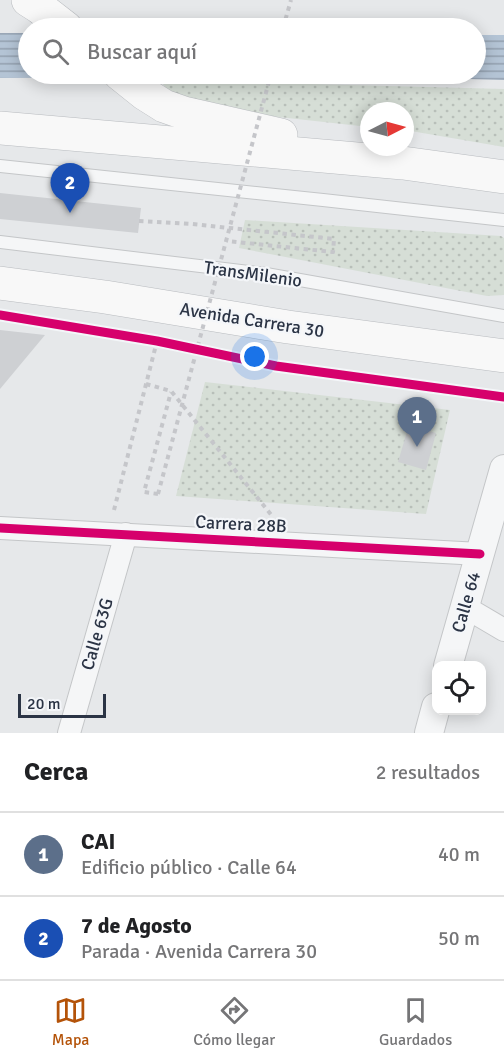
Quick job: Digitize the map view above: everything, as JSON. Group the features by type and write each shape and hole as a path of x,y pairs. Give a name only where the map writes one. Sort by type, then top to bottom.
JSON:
{"highway":[{"path":"33,3 53,18"},
{"path":"132,84 164,106 184,113 403,163"},
{"path":"0,128 403,163 504,177"},
{"name":"Avenida Carrera 30","path":"0,283 165,306 288,327 504,356"}],"street":[{"name":"Calle 64","path":"449,661 504,468"},
{"name":"Carrera 28B","path":"0,528 480,554"},
{"name":"Calle 63G","path":"69,733 117,534"},
{"path":"465,607 504,630"},
{"path":"429,733 434,715"}],"lane":[{"path":"0,166 504,220"},
{"name":"TransMilenio","path":"0,242 266,274 504,316"}],"path":[{"path":"286,18 291,0"},
{"path":"171,391 144,492 158,494 268,84"},
{"path":"139,221 192,224 334,239 333,252 227,241"},
{"path":"117,534 146,384 165,306"},
{"path":"146,339 168,343"},
{"path":"190,348 211,352"},
{"path":"146,384 171,391 294,544"}],"shaded area":[{"path":"163,84 313,84 504,89 504,147 414,132 414,102 360,102 360,126 242,113 169,92"},
{"path":"245,220 501,236 504,238 504,295 487,296 239,248"},
{"path":"205,382 450,410 426,514 176,496"}],"water":[{"path":"0,33 18,33 18,78 0,78"},
{"path":"486,35 504,35 504,80 486,80"}],"building":[{"path":"0,193 141,208 138,233 0,219"},
{"path":"0,330 45,335 0,389"},
{"path":"409,425 436,433 426,470 398,462"}],"cycle path":[{"path":"0,315 157,341 276,366 504,397"},
{"path":"0,528 480,554"}],"place":[{"name":"7 de Agosto","path":"70,213"},
{"name":"CAI","path":"417,447"}]}
